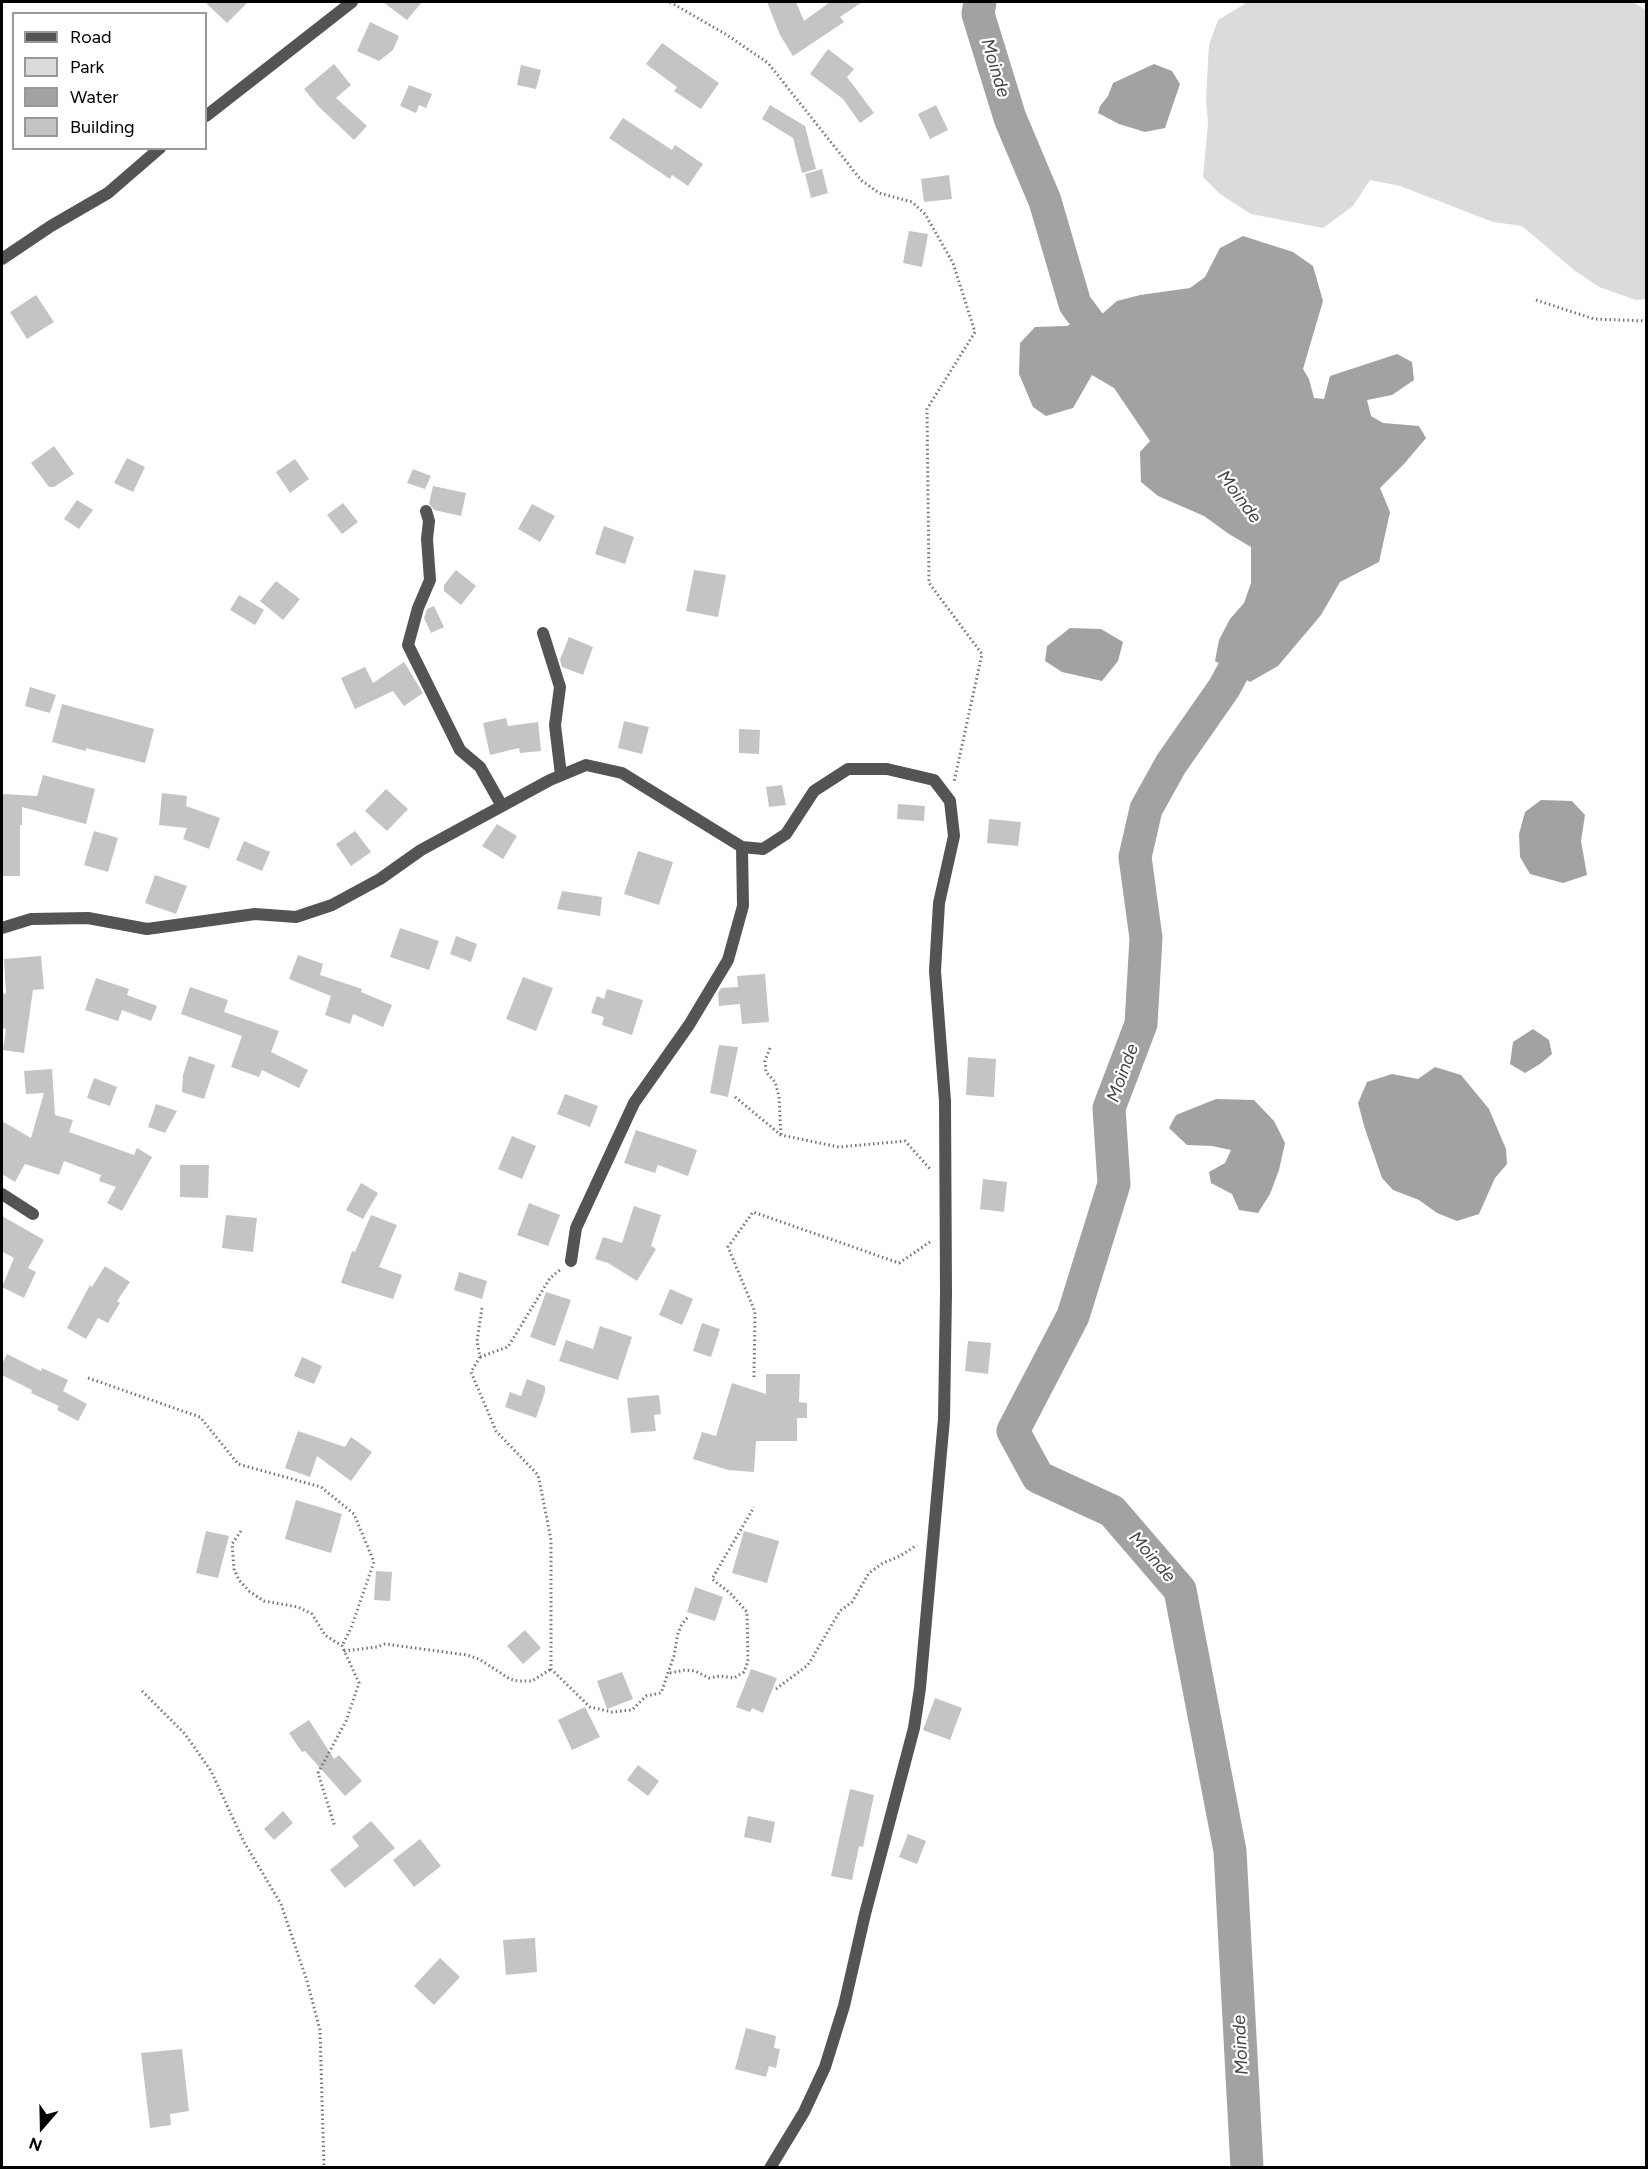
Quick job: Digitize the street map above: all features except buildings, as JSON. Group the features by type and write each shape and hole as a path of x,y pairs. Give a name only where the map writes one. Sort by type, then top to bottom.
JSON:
{"street":[{"path":"207,115 352,2"},
{"path":"2,259 51,226 108,193 158,150"},
{"path":"426,511 429,521 427,538 430,580 418,608 408,645 460,750 480,767 502,806"},
{"path":"543,633 560,687 555,725 561,776"},
{"path":"2,928 31,919 88,918 147,929 255,914 296,917 332,905 370,885 421,850 502,806 586,765 622,773 742,847 763,849 786,834 814,791 848,768 887,769 934,780 950,801 954,837 939,903 935,971 945,1101 944,1419 920,1688 914,1728 865,1914 844,2006 825,2067 804,2112 770,2168"},
{"path":"571,1261 576,1228 634,1103 689,1025 728,960 743,906 742,847"},
{"path":"2,1194 33,1214"}],"path":[{"path":"670,2 728,35 768,63 861,180 879,193 912,202 925,214 953,263 975,332 927,410 929,583 982,654 950,801"},
{"path":"1536,300 1594,319 1647,321"},
{"path":"770,1048 765,1061 766,1072 775,1082 779,1096 781,1135"},
{"path":"735,1097 781,1135 839,1147 904,1141 930,1169 945,1175"},
{"path":"754,1377 755,1312 728,1247 753,1212 898,1263 936,1238"},
{"path":"571,1261 550,1278 508,1347 480,1357 471,1372 496,1431 538,1475 551,1540 551,1668 590,1707 612,1712 632,1710 646,1696 661,1693 677,1645 678,1633 688,1617"},
{"path":"480,1357 477,1341 482,1308"},
{"path":"88,1378 200,1417 238,1464 321,1487 354,1514 374,1562 351,1628 342,1646"},
{"path":"669,1673 685,1670 695,1671 709,1678 720,1676 735,1678 744,1672 748,1661 747,1612 730,1593 712,1579 754,1507"},
{"path":"241,1531 232,1544 234,1569 239,1580 249,1591 264,1601 298,1607 312,1614 325,1635 342,1646 359,1683 346,1720 318,1773 335,1827"},
{"path":"776,1689 808,1665 840,1611 852,1602 869,1573 914,1546 933,1539"},
{"path":"344,1651 385,1644 467,1655 479,1659 510,1679 518,1681 532,1682 551,1668"},
{"path":"142,1691 185,1734 211,1771 244,1842 281,1904 307,1981 320,2030 324,2168"}],"green space":[{"path":"1248,2 1633,2 1646,10 1646,299 1636,300 1599,287 1574,270 1522,226 1493,222 1400,186 1370,180 1353,206 1323,228 1251,214 1220,194 1203,177 1208,124 1206,98 1209,45 1218,20"}],"water":[{"path":"1154,64 1172,71 1180,84 1165,128 1145,132 1119,124 1098,113 1113,83"},
{"path":"1243,236 1293,252 1313,266 1323,301 1303,369 1309,379 1314,398 1324,399 1330,376 1397,354 1412,362 1414,380 1392,395 1367,400 1371,416 1383,423 1419,426 1426,438 1380,488 1390,512 1379,562 1340,582 1321,615 1278,666 1250,682 1215,661 1219,640 1230,619 1244,603 1251,583 1251,547 1204,516 1158,496 1141,482 1140,452 1150,441 1114,388 1092,375 1073,408 1046,416 1033,407 1019,374 1020,343 1035,327 1066,326 1102,314 1117,301 1140,295 1190,288 1205,277 1220,248"},
{"path":"1070,628 1101,629 1123,642 1118,661 1102,681 1062,672 1045,661 1047,646"},
{"path":"1541,800 1572,801 1585,815 1581,841 1587,875 1563,883 1530,874 1520,857 1519,834 1525,812"},
{"path":"1533,1029 1549,1040 1552,1054 1525,1073 1510,1064 1513,1042"},
{"path":"1435,1067 1461,1075 1489,1109 1506,1149 1507,1164 1495,1178 1479,1214 1457,1221 1437,1213 1419,1200 1393,1190 1382,1178 1358,1103 1367,1082 1392,1074 1418,1079"},
{"path":"1216,1099 1254,1100 1274,1121 1285,1143 1279,1170 1270,1194 1258,1213 1239,1210 1232,1194 1211,1183 1209,1172 1225,1163 1231,1150 1212,1146 1187,1145 1169,1128 1176,1115"}],"waterway":[{"name":"Moinde","path":"980,2 978,14 1010,118 1045,201 1075,304 1113,355"},
{"name":"Moinde","path":"1247,2168 1230,1851 1180,1590 1112,1511 1038,1477 1013,1431 1073,1316 1114,1184 1109,1108 1141,1024 1146,938 1135,857 1146,809 1171,764 1224,688 1255,631"}]}
